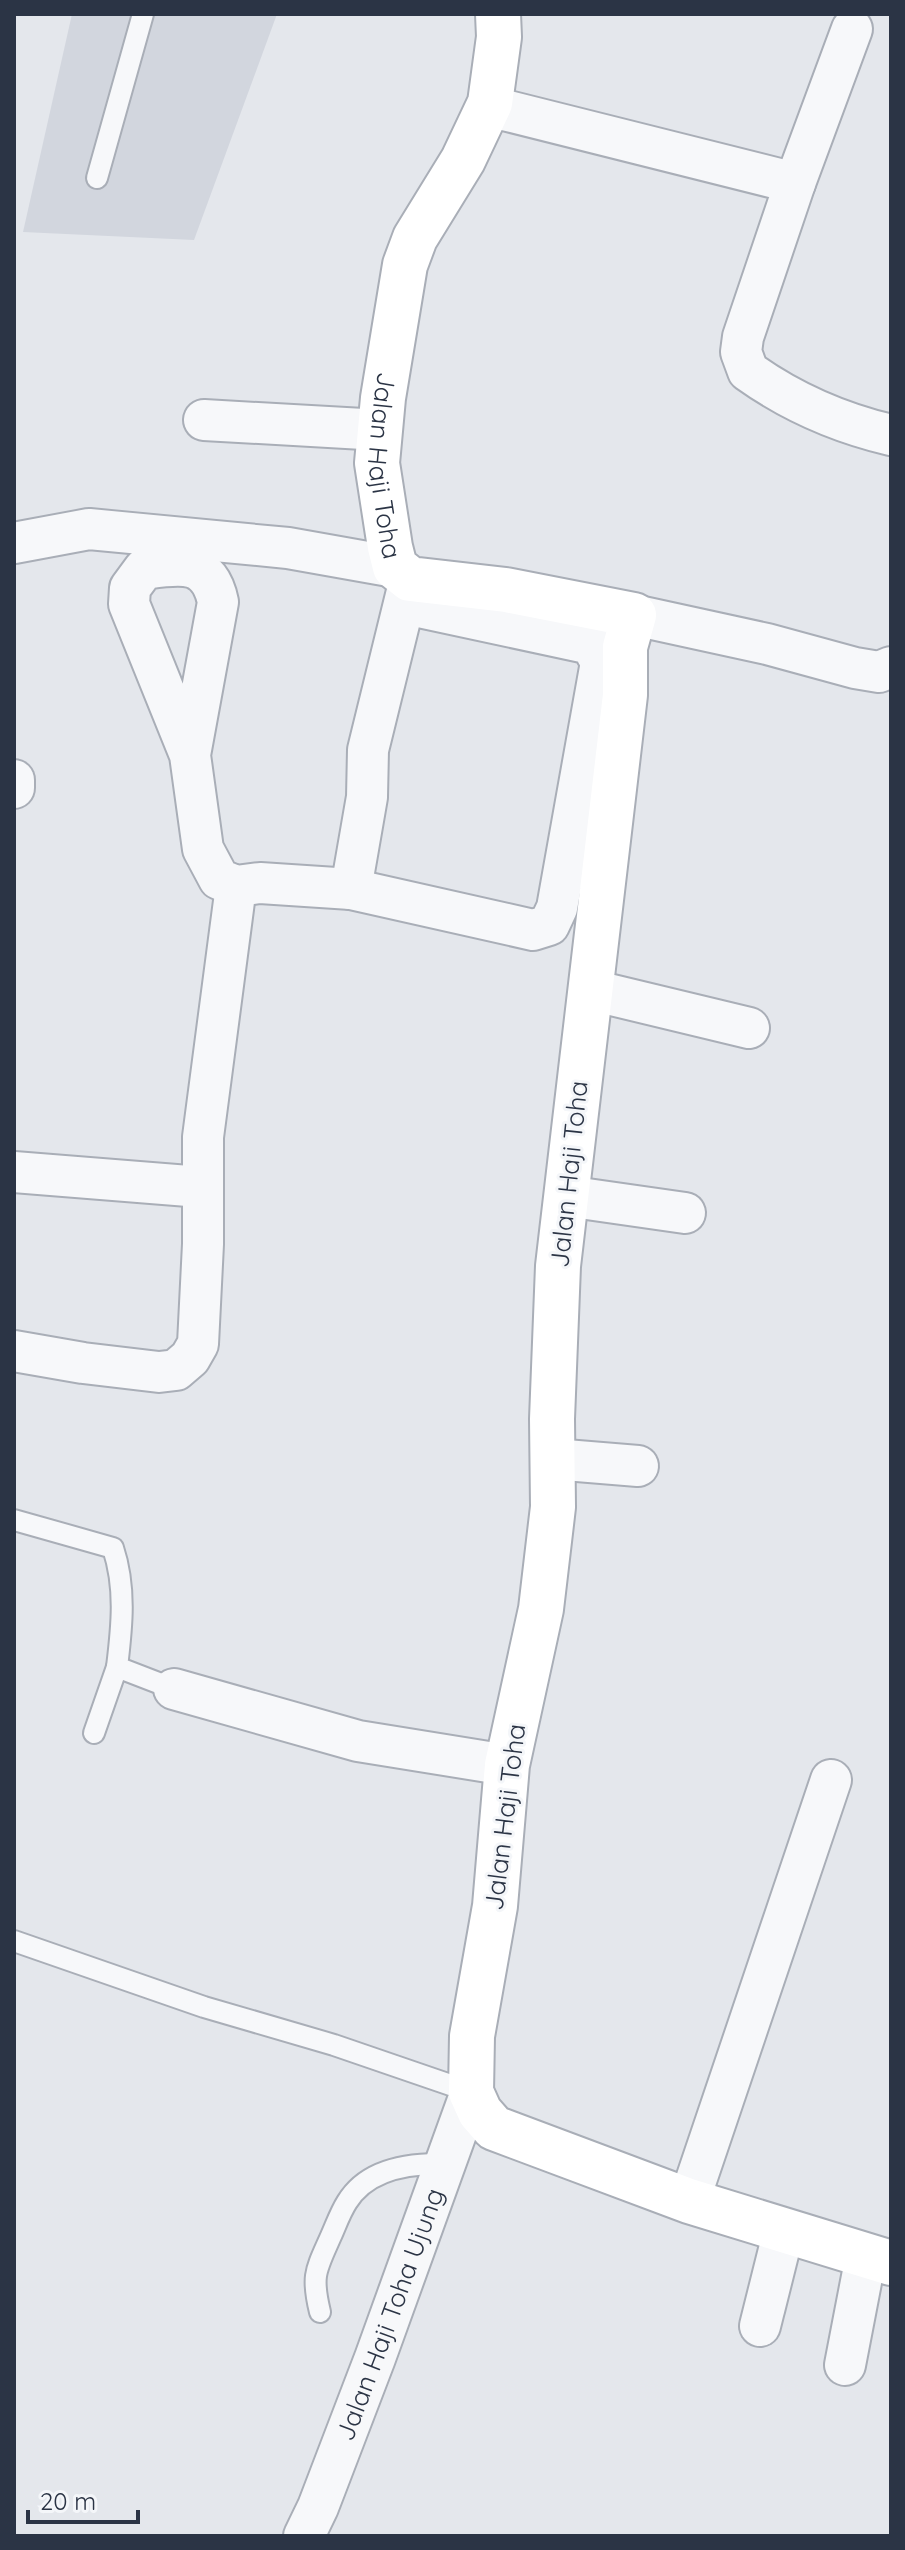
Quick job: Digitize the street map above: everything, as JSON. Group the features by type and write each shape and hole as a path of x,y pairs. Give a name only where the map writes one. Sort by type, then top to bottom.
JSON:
{"street":[{"name":"Jalan Haji Toha","path":"471,2092 472,2036 495,1906 507,1765 541,1609 553,1507 558,1266 625,695 625,647 634,615 506,590 403,583 377,463 383,398 405,265 415,238 463,160 490,103 499,37 498,14"},
{"path":"852,29 745,327 741,352 744,364 765,383 790,398 864,429 891,435"},
{"path":"490,103 504,110 795,183"},
{"path":"204,420 381,430"},
{"path":"14,543 89,529 288,548 591,644 601,662 557,908 549,925 533,930 351,889 260,883 236,886 219,879 203,849 190,755"},
{"path":"351,889 367,797 368,750 403,583"},
{"path":"634,615 873,668"},
{"path":"14,780 14,788"},
{"path":"14,1351 159,1372 176,1370 190,1358 198,1344 203,1244 203,1137 236,886"},
{"path":"591,990 749,1028"},
{"path":"14,1172 201,1187"},
{"path":"566,1196 685,1213"},
{"path":"553,1459 638,1466"},
{"path":"174,1689 358,1741 507,1765"},
{"path":"689,2201 831,1780"},
{"path":"471,2092 480,2112 494,2128 689,2201 878,2259 845,2365"},
{"name":"Jalan Haji Toha Ujung","path":"304,2536 369,2373 471,2092"},
{"path":"760,2326 784,2230"}],"lane":[{"path":"97,178 143,14"},
{"path":"14,1520 113,1548 120,1569 123,1617 117,1667 94,1733"},
{"path":"117,1667 174,1689"},
{"path":"14,1941 204,2007 334,2045 471,2092"},
{"path":"320,2312 314,2289 315,2270 347,2202 360,2186 373,2177 417,2163 445,2164"}],"shaded area":[{"path":"72,14 277,14 194,240 23,232"}]}
